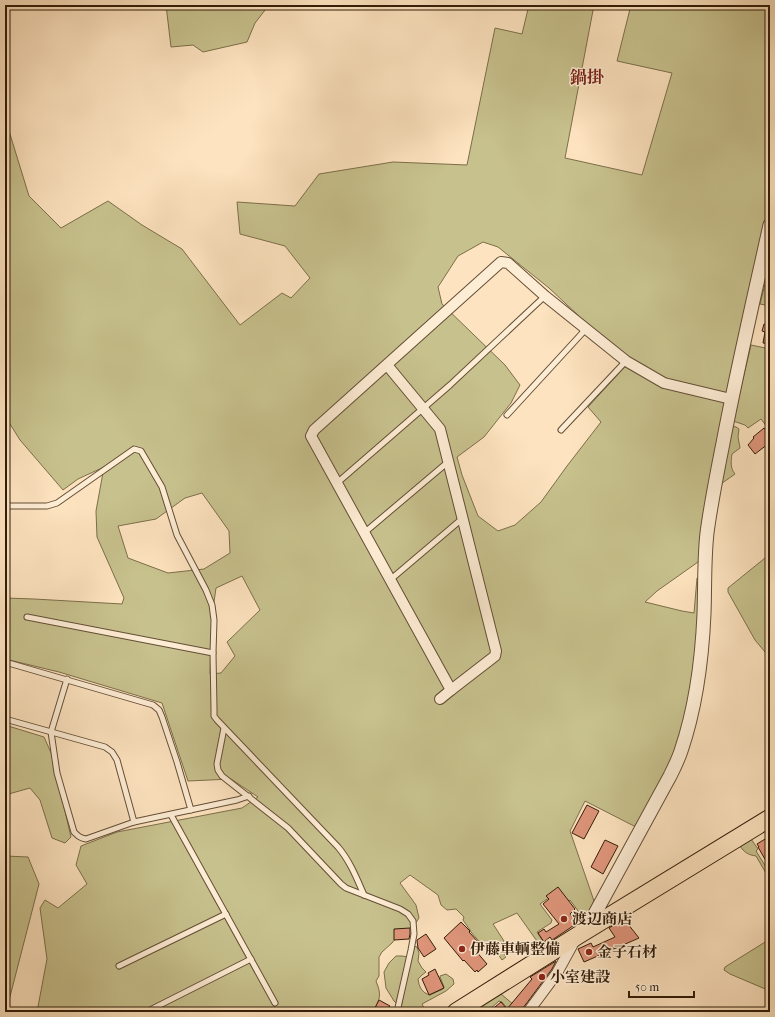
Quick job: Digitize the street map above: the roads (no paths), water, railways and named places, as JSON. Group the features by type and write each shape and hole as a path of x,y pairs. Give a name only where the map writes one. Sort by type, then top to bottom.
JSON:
{"main road":[{"path":"456,1012 581,933 770,818"}],"street":[{"path":"528,1012 557,972 581,933 670,776 681,753 689,726 701,658 704,614 705,558 711,502 731,399 770,225"},
{"path":"450,690 311,436 314,430 501,262 508,262 545,296 626,361 664,383 731,399"},
{"path":"386,365 440,429 496,651 494,656 440,699"}],"lane":[{"path":"337,483 450,385 545,296"},
{"path":"507,415 586,329"},
{"path":"561,430 626,361"},
{"path":"5,506 47,506 57,503 134,449 141,451 162,487 177,535 206,590 212,605 214,620 214,716 342,852 353,870 364,895"},
{"path":"364,533 449,461"},
{"path":"390,580 463,518"},
{"path":"27,617 213,653"},
{"path":"5,662 67,679 153,706 159,710 177,762 191,810"},
{"path":"67,679 51,732 57,773 74,832 77,836 86,839 134,822 237,800 248,796"},
{"path":"5,719 105,747 112,752 117,760 134,822"},
{"path":"224,728 217,764 218,770 222,776 288,828 346,888 400,909 408,914 413,921 414,934 412,950 397,1012"},
{"path":"171,815 275,1003"},
{"path":"119,966 226,914"},
{"path":"146,1012 251,960"}],"place":[{"name":"渡辺商店","path":"564,919"},
{"name":"伊藤車輌整備","path":"462,949"},
{"name":"金子石材","path":"589,952"},
{"name":"小室建設","path":"542,977"}],"district":[{"name":"鍋掛","path":"587,77"}]}
